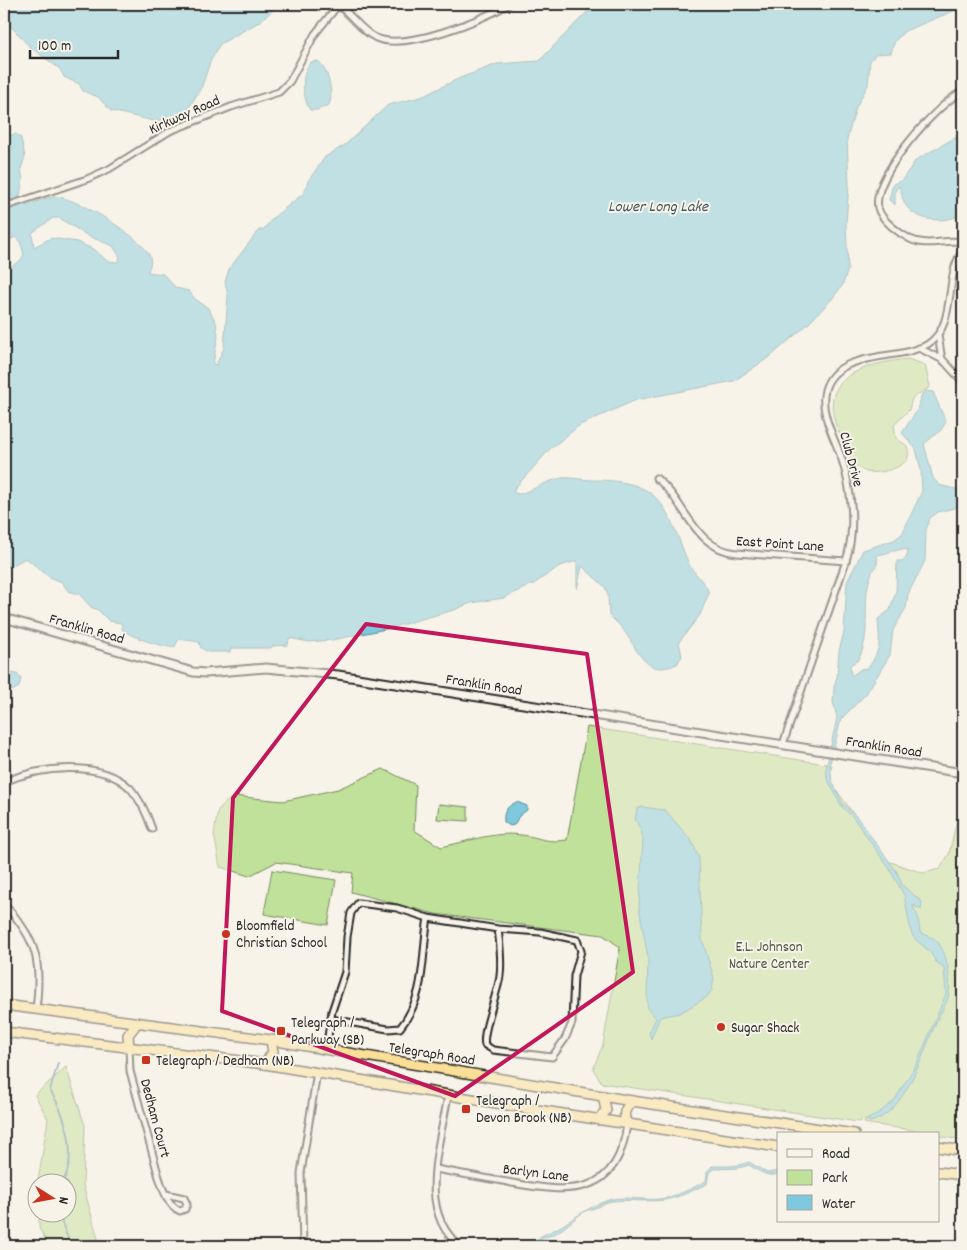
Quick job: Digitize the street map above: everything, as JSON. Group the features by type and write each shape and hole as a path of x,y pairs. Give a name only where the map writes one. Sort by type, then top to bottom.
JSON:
{"highway":[{"name":"Telegraph Road","path":"4,1005 271,1040 632,1101 841,1132"},
{"path":"129,1047 128,1035 137,1023"},
{"path":"4,1032 265,1064 599,1120 777,1147"},
{"path":"265,1064 273,1052 271,1040"},
{"path":"599,1120 606,1110 603,1096"},
{"path":"627,1124 624,1111 632,1101"},
{"path":"940,1146 963,1150"},
{"path":"940,1172 963,1175"}],"street":[{"path":"338,5 373,36 398,41 455,28 509,4"},
{"name":"Kirkway Road","path":"4,207 103,172 170,131 279,92 290,81 315,34 338,5"},
{"path":"963,91 940,106 901,150 881,189 877,205 888,222 911,239 927,244 963,242"},
{"path":"963,250 954,267 946,316 938,335 939,352 943,360 963,382"},
{"name":"Club Drive","path":"783,744 846,561 852,538 850,503 844,469 825,411 826,388 836,373 853,363 919,348 938,335"},
{"path":"919,348 943,360"},
{"name":"East Point Lane","path":"656,478 666,486 700,535 721,550 737,553 846,561"},
{"name":"Franklin Road","path":"4,618 193,672 206,673 266,668 338,675 963,772"},
{"path":"4,782 23,775 60,769 104,774 118,779 136,796 143,805 152,829"},
{"path":"326,1049 331,1019 346,972 347,937 354,906 362,902 397,908 428,918 568,937 579,944 581,952 574,976 572,1023 565,1039 552,1056 493,1050 485,1045 484,1035 495,1002 500,977 501,960 498,929"},
{"path":"4,904 26,930 35,949 39,971 36,1009"},
{"path":"331,1019 388,1029 400,1028 423,979 423,947 428,918"},
{"name":"Dedham Court","path":"129,1047 130,1071 158,1174 166,1194"},
{"path":"303,1246 302,1173 317,1072"},
{"path":"448,1095 436,1169 434,1197 438,1216 445,1230 460,1246"},
{"name":"Barlyn Lane","path":"436,1169 547,1189 574,1189 590,1184 610,1169 621,1152 627,1124"},
{"path":"875,1246 944,1246"}],"highlighted area":[{"path":"366,624 587,654 633,972 455,1096 222,1011 233,798"}],"green space":[{"path":"908,359 925,365 930,387 912,398 909,410 894,425 896,438 907,446 908,457 901,465 890,470 865,471 856,466 852,461 834,417 833,401 837,388 846,378 858,371 890,361"},
{"name":"E.L. Johnson Nature Center","path":"587,727 832,765 829,775 835,788 874,843 913,905 919,909 922,902 902,885 897,872 888,861 923,873 940,869 949,854 963,794 962,1140 940,1136 940,1132 925,1132 864,1123 865,1120 858,1122 602,1083 593,1069 603,1045 620,947 603,935 435,914 351,892 353,873 276,862 249,876 220,867 214,834 218,810 233,796 283,801 338,789 383,769 416,785 414,830 441,847 501,834 521,835 552,841 567,840"},
{"path":"439,804 468,807 468,821 437,819"},
{"path":"272,870 336,880 328,925 264,914"},
{"path":"66,1067 85,1126 83,1185 100,1246 49,1246 39,1228 39,1222 78,1222 78,1172 40,1172 48,1119 35,1095"}],"water":[{"path":"4,4 280,4 259,22 220,44 210,62 202,86 187,111 177,119 154,121 111,111 98,97 83,91 79,84 64,77 60,69 30,47 4,19"},
{"name":"Lower Long Lake","path":"595,4 793,4 812,10 822,4 963,4 963,7 905,31 895,41 891,53 876,54 870,61 868,85 856,107 847,139 849,183 846,223 848,270 842,286 832,299 808,324 771,356 734,381 636,400 580,425 551,448 514,489 514,493 519,494 562,478 615,481 633,485 647,491 658,500 673,525 690,566 709,593 700,615 679,642 682,656 677,664 658,668 645,661 639,655 623,630 609,615 608,595 605,587 582,566 577,589 577,561 560,566 535,583 504,598 471,603 454,610 386,629 332,640 309,642 289,638 288,645 272,646 271,648 231,648 230,652 208,652 201,648 199,642 179,639 174,648 142,639 123,631 121,623 109,621 98,610 91,607 79,594 68,591 62,582 49,577 26,558 9,567 4,566 4,280 9,268 21,260 24,254 20,241 16,237 4,242 4,215 13,207 4,178 4,137 16,134 21,138 25,157 21,169 23,180 19,199 26,206 47,198 59,197 95,212 123,230 145,249 151,259 148,272 163,274 176,288 189,291 195,299 208,308 216,322 218,336 213,364 216,365 224,348 228,296 225,282 229,269 259,230 263,230 274,217 304,193 308,181 325,157 345,145 388,105 421,97 460,78 497,64 539,61","holes":["53,218 59,218 88,236 113,246 120,257 118,262 107,261 95,250 77,242 51,238 34,247 32,233"]},
{"path":"318,61 325,69 331,94 329,105 317,110 310,110 305,98 303,85 307,67 311,62"},
{"path":"963,128 963,214 940,220 932,220 916,215 905,204 899,186 895,191 895,205 889,200 893,184 902,180 916,160 958,136"},
{"path":"926,391 933,392 946,422 941,430 924,444 933,478 939,485 963,491 963,506 938,512 930,518 926,530 925,561 908,594 906,608 893,630 890,655 866,694 841,719 830,764 832,781 843,804 856,816 897,872 902,885 922,902 921,910 913,906 918,917 920,932 935,939 940,946 949,973 949,986 946,1003 920,1063 904,1094 883,1117 870,1122 866,1120 894,1101 917,1063 946,994 944,967 936,962 930,952 914,938 911,932 904,895 889,868 852,816 842,807 827,778 826,769 837,717 833,702 834,687 837,677 839,651 844,632 847,582 863,550 894,540 902,534 922,491 921,470 916,449 902,433 918,409 922,394","holes":["902,549 908,550 907,556 903,561 897,561 896,591 890,610 878,619 879,644 876,655 868,668 861,669 851,676 850,665 858,660 863,648 866,624 866,599 870,576 877,565 878,555"]},
{"path":"11,673 17,674 21,679 19,687 12,691 9,685 4,684 4,677"},
{"path":"517,802 527,806 527,810 519,816 514,825 510,826 504,822 504,815 508,807"},
{"path":"642,807 665,810 691,840 699,858 702,939 714,978 712,990 707,997 680,1013 660,1017 651,1039 649,1033 656,1018 648,1009 648,958 639,907 643,839 635,819 637,809"},
{"path":"749,1162 767,1173 777,1171 777,1174 770,1175 760,1172 749,1165 713,1169 709,1173 707,1184 675,1198 657,1201 623,1200 608,1202 585,1211 595,1205 616,1198 659,1199 677,1195 706,1181 707,1172 712,1166 726,1166"},
{"path":"585,1211 559,1231 543,1237 536,1246 529,1246 541,1236"}],"waterway":[{"path":"58,1063 50,1090 61,1111 68,1135 70,1159 67,1172"},
{"path":"62,1222 71,1246"}],"place":[{"name":"Bloomfield Christian School","path":"226,934"},
{"name":"Sugar Shack","path":"721,1027"},
{"name":"Telegraph / Parkway (SB)","path":"281,1031"},
{"name":"Telegraph / Dedham (NB)","path":"146,1060"},
{"name":"Telegraph / Devon Brook (NB)","path":"466,1109"}]}
